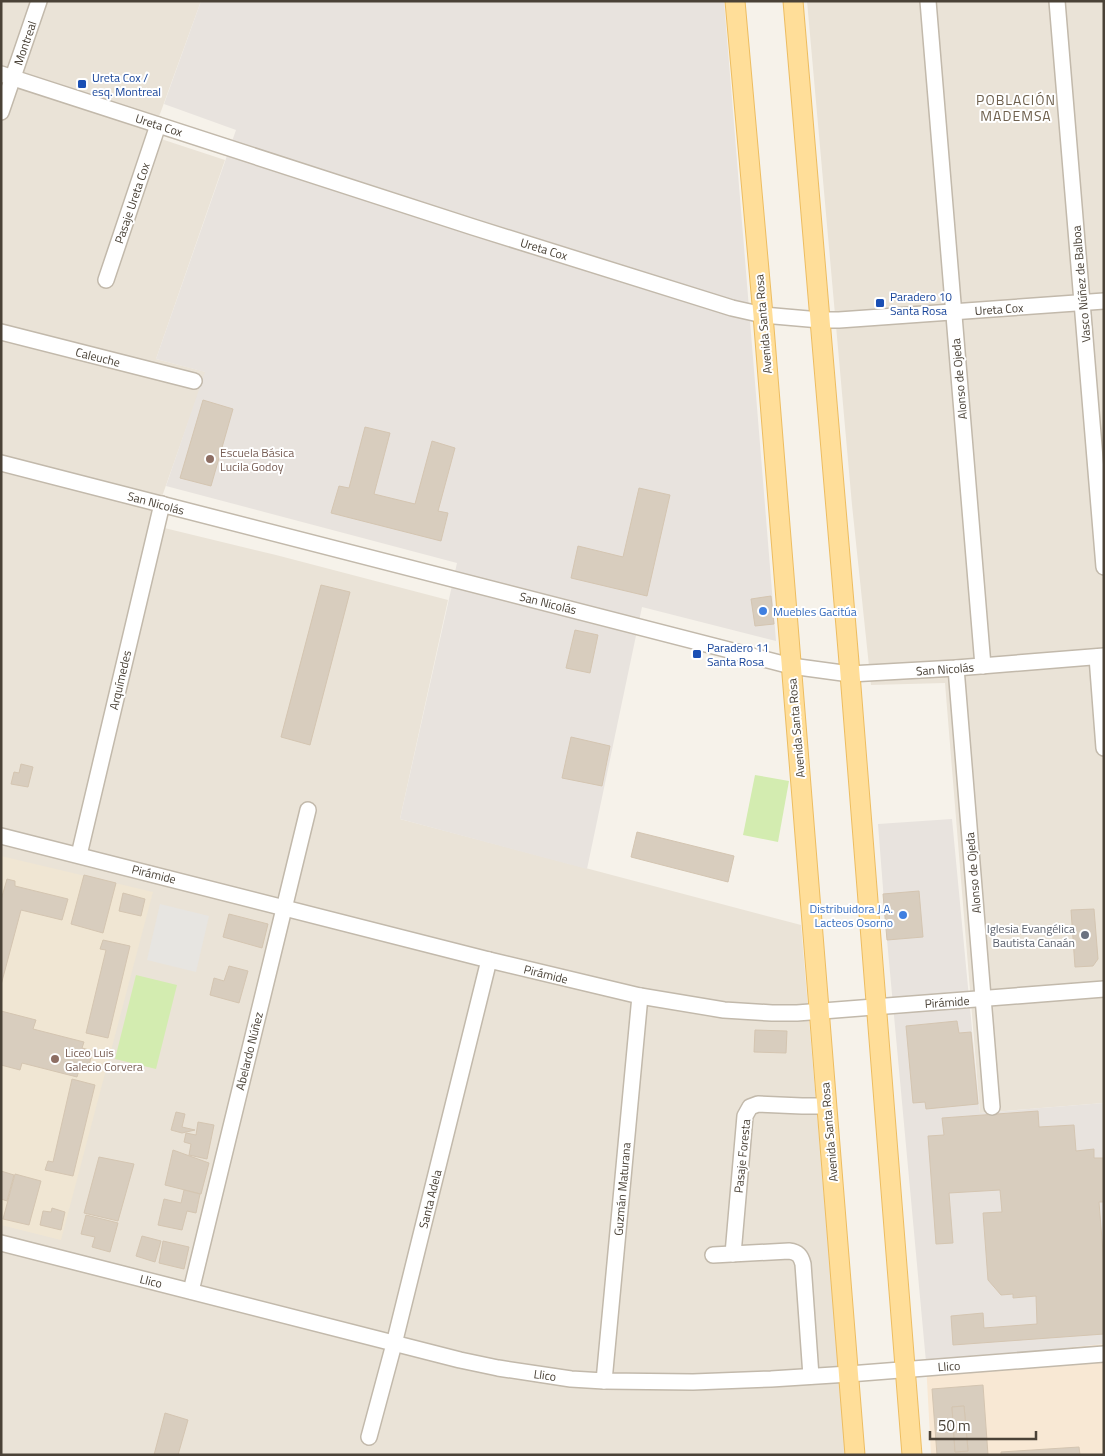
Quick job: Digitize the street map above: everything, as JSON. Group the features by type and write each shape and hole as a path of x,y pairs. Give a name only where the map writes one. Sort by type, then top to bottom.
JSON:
{"main road":[{"name":"Avenida Santa Rosa","path":"735,1 792,666 855,1455"},
{"path":"793,1 850,674 912,1455"}],"street":[{"name":"Montreal","path":"1,112 7,76 39,1"},
{"name":"Alonso de Ojeda","path":"928,1 983,666"},
{"name":"Vasco Núñez de Balboa","path":"1057,1 1104,568"},
{"name":"Ureta Cox","path":"7,76 482,230 763,316 820,320 1104,301"},
{"name":"Pasaje Ureta Cox","path":"106,280 158,125"},
{"name":"Caleuche","path":"1,332 194,381"},
{"name":"San Nicolás","path":"1,463 792,666 850,674 1100,657"},
{"name":"Arquímedes","path":"79,855 162,504"},
{"path":"1100,657 1104,748"},
{"name":"Alonso de Ojeda","path":"956,668 992,1107"},
{"name":"Abelardo Núñez","path":"191,1291 308,810"},
{"name":"Pirámide","path":"1,836 489,960 640,996 700,1007 772,1013 819,1011 1104,989"},
{"name":"Santa Adela","path":"369,1437 394,1344 489,960"},
{"name":"Guzmán Maturana","path":"604,1381 640,996"},
{"name":"Pasaje Foresta","path":"733,1254 745,1116 747,1111 750,1107 758,1104 827,1106"},
{"name":"Llico","path":"1,1243 394,1344 498,1368 571,1379 604,1381 728,1381 905,1370 1104,1354"},
{"path":"713,1255 789,1251 800,1255 803,1264 811,1376"}],"shaded area":[{"path":"1,1 201,1 152,136 225,160 156,359 206,372 152,525 448,600 400,819 801,925 846,1455 1,1455"},
{"path":"201,1 724,1 776,641 642,607 587,869 400,819 457,563 166,486 205,372 156,359 236,130 164,104"},
{"path":"807,1 1104,1 1104,1103 980,1113 945,683 871,685 852,505"},
{"path":"952,819 980,1113 1104,1103 1104,1344 926,1362 878,824"},
{"name":"Liceo Luis Galecio Corvera","path":"1,856 153,892 61,1240 1,1225"},
{"path":"160,904 209,916 196,972 147,960"},
{"path":"1104,1344 1104,1455 931,1455 926,1362"}],"green space":[{"path":"755,775 789,781 778,842 743,835"},
{"path":"136,975 177,985 156,1069 115,1059"}],"building":[{"path":"203,400 233,409 211,486 180,478"},
{"path":"365,427 390,433 374,494 415,504 432,441 455,448 438,511 448,513 441,541 331,513 339,486 349,488"},
{"path":"639,488 670,495 647,596 571,578 578,546 623,557"},
{"path":"321,585 350,592 310,745 281,737"},
{"name":"Muebles Gacitúa","path":"771,596 774,624 755,626 751,599"},
{"path":"575,630 598,635 590,673 566,668"},
{"path":"571,737 610,746 602,786 562,778"},
{"path":"21,764 33,767 28,787 11,784 14,772 19,773"},
{"path":"637,832 734,856 728,882 631,857"},
{"path":"84,875 116,883 103,933 71,924"},
{"path":"7,879 15,881 15,886 68,899 62,920 21,910 1,985 1,900"},
{"name":"Distribuidora J.A. Lacteos Osorno","path":"919,891 923,937 887,940 883,894"},
{"path":"123,893 145,899 141,916 119,911"},
{"name":"Iglesia Evangélica Bautista Canaán","path":"1094,909 1098,959 1093,966 1075,967 1071,910"},
{"path":"229,914 268,924 262,948 223,937"},
{"path":"103,940 130,946 108,1038 86,1033 106,950 100,949"},
{"path":"229,966 248,971 239,1003 210,995 214,978 224,981"},
{"path":"1,1011 36,1020 33,1029 84,1042 82,1048 93,1051 87,1072 79,1070 77,1077 22,1063 20,1070 1,1065"},
{"path":"957,1021 959,1033 971,1032 978,1104 926,1109 925,1102 913,1103 906,1026"},
{"path":"755,1030 787,1031 786,1053 754,1052"},
{"path":"72,1079 95,1085 73,1176 45,1170 48,1161 53,1162"},
{"path":"1038,1111 1039,1127 1074,1125 1076,1151 1094,1149 1094,1158 1104,1158 1104,1202 1099,1202 1104,1265 1104,1334 953,1345 951,1316 983,1313 984,1328 1037,1324 1036,1296 1013,1298 1013,1294 1001,1295 988,1280 983,1213 1002,1212 1000,1190 949,1193 953,1243 936,1244 928,1136 944,1135 942,1118"},
{"path":"176,1112 185,1114 182,1127 195,1130 182,1133 171,1130"},
{"path":"198,1122 214,1125 207,1159 189,1155 191,1144 184,1142 186,1133 196,1135"},
{"path":"173,1150 209,1163 201,1194 165,1185"},
{"path":"99,1157 134,1164 118,1221 84,1213"},
{"path":"1,1171 14,1175 7,1201 1,1199"},
{"path":"15,1174 41,1181 29,1225 3,1219"},
{"path":"184,1190 200,1194 196,1213 187,1211 182,1230 158,1225 164,1199 181,1203"},
{"path":"52,1208 65,1212 61,1230 40,1225 43,1211 51,1212"},
{"path":"86,1215 118,1223 110,1252 92,1247 95,1237 81,1234"},
{"path":"142,1236 161,1241 155,1262 136,1256"},
{"path":"163,1241 189,1247 184,1269 159,1263"},
{"path":"983,1385 988,1455 937,1455 932,1389","holes":["964,1406 968,1451 955,1452 952,1407"]},
{"path":"964,1406 968,1451 955,1452 952,1407"},
{"path":"165,1413 188,1420 178,1455 154,1455"},
{"path":"1079,1447 1080,1455 1001,1455 1001,1452"}],"place":[{"name":"Ureta Cox / esq. Montreal","path":"82,84"},
{"name":"Paradero 10 Santa Rosa","path":"880,303"},
{"name":"Escuela Básica Lucila Godoy","path":"210,459"},
{"name":"Muebles Gacitúa","path":"763,611"},
{"name":"Paradero 11 Santa Rosa","path":"697,654"},
{"name":"Distribuidora J.A. Lacteos Osorno","path":"903,915"},
{"name":"Iglesia Evangélica Bautista Canaán","path":"1085,935"},
{"name":"Liceo Luis Galecio Corvera","path":"55,1059"}],"district":[{"name":"POBLACIÓN MADEMSA","path":"1016,108"}]}
